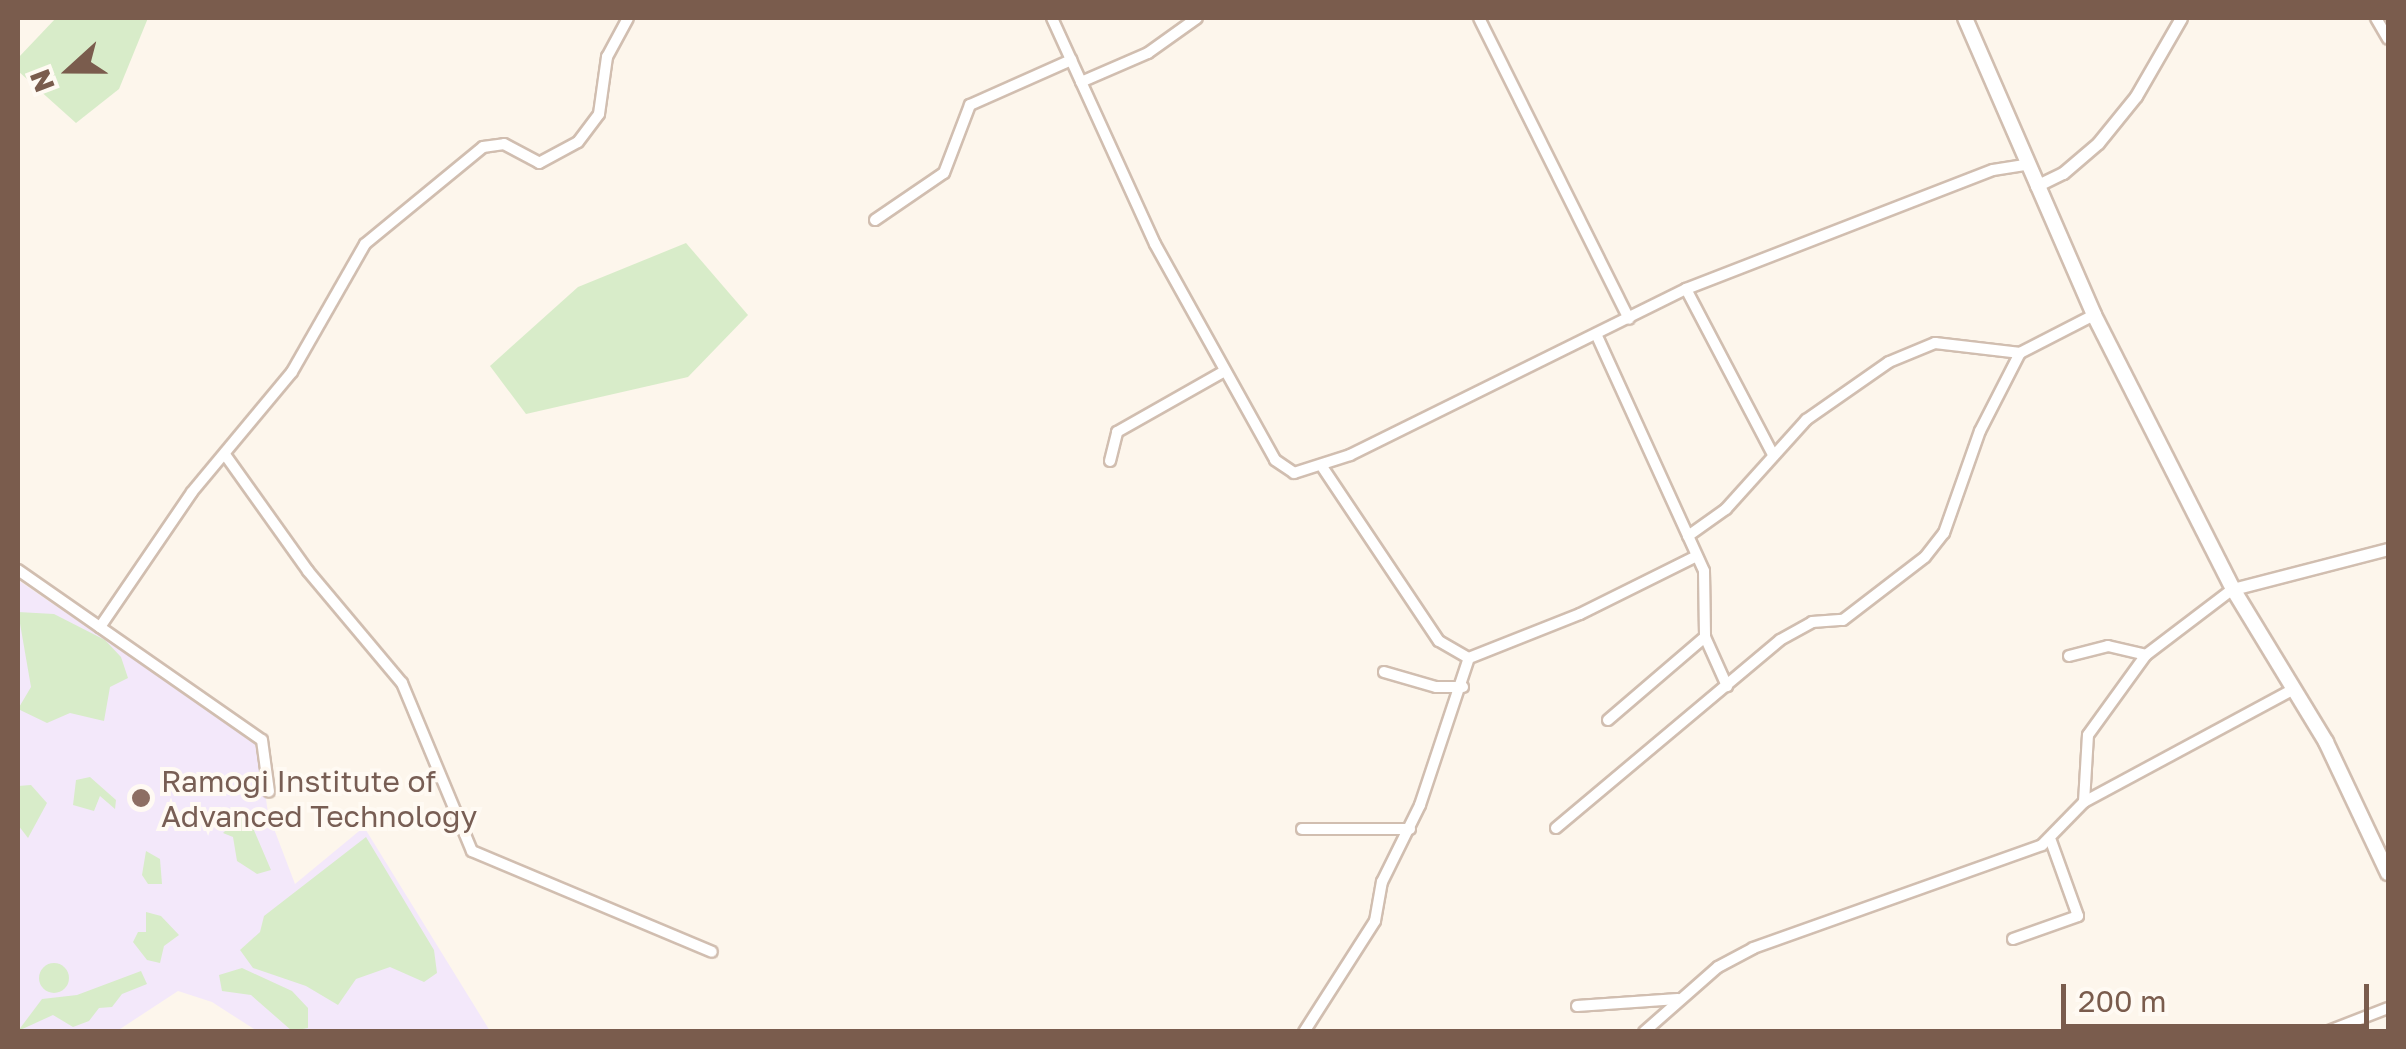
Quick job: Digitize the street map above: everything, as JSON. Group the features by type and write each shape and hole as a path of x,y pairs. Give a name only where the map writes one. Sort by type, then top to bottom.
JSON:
{"main road":[{"path":"1965,18 2094,315 2234,589 2326,742 2388,867"}],"street":[{"path":"100,627 192,492 226,456 292,372 365,244 483,147 504,144 538,163 578,142 600,114 607,57 628,18"},
{"path":"1052,18 1155,244 1286,472 1323,468 1686,290 1994,170 2026,165"},
{"path":"1081,82 1148,54 1197,18"},
{"path":"1479,18 1630,319"},
{"path":"2036,186 2064,173 2098,143 2136,96 2182,18"},
{"path":"2376,18 2388,39"},
{"path":"875,220 944,173 970,105 1071,60"},
{"path":"1686,290 1772,453"},
{"path":"1556,828 1780,640 1812,622 1843,620 1925,558 1944,533 1980,430 2020,354 2094,315"},
{"path":"1597,336 1704,571 1705,637 1727,686"},
{"path":"1688,536 1726,509 1772,453 1844,387 1920,345 1971,344 2020,354"},
{"path":"1110,461 1116,432 1225,371"},
{"path":"226,456 308,571 402,683 472,851 712,952"},
{"path":"1323,468 1440,641 1469,658"},
{"path":"2084,802 2088,735 2146,655 2234,589 2388,549"},
{"path":"1469,658 1580,614 1695,556"},
{"path":"18,570 262,740 269,792"},
{"path":"1608,720 1705,637"},
{"path":"2069,656 2108,646 2146,655"},
{"path":"1304,1032 1374,921 1382,882 1410,828 1463,686 1469,658"},
{"path":"1384,672 1436,688 1463,686"},
{"path":"1644,1032 1718,967 1786,932 1966,876 2051,841 2084,802 2292,690"},
{"path":"1302,829 1410,828"},
{"path":"2012,939 2078,916 2051,841"},
{"path":"1578,1006 1678,999"},
{"path":"2326,1032 2388,1008"}],"shaded area":[{"name":"Ramogi Institute of Advanced Technology","path":"18,580 258,744 268,813 295,884 364,827 490,1031 257,1031 212,1002 178,991 117,1031 18,1031"}],"green space":[{"path":"56,18 148,18 119,89 76,123 18,71 18,58"},
{"path":"686,243 748,315 688,377 526,414 490,366 578,287"},
{"path":"18,612 54,614 105,640 121,657 128,678 110,687 104,721 70,713 47,723 18,709 31,687"},
{"path":"90,777 116,800 115,809 100,796 94,811 73,805 76,780"},
{"path":"31,785 47,803 28,838 18,825 18,786"},
{"path":"243,813 271,870 257,874 237,861 233,837 223,833"},
{"path":"366,837 434,950 437,973 424,982 390,967 356,979 338,1005 306,986 253,968 240,950 260,932 264,916"},
{"path":"146,851 160,859 162,884 148,884 142,875"},
{"path":"146,912 161,916 179,935 164,946 160,963 147,960 133,942 138,932 146,932"},
{"path":"54,963 64,968 69,978 64,988 54,993 44,988 39,978 44,968"},
{"path":"242,968 292,991 308,1008 308,1028 292,1031 251,995 222,991 219,975"},
{"path":"141,971 147,984 122,994 112,1007 99,1008 89,1021 73,1027 53,1015 18,1031 42,999 77,995"}],"place":[{"name":"Ramogi Institute of Advanced Technology","path":"141,798"}]}
